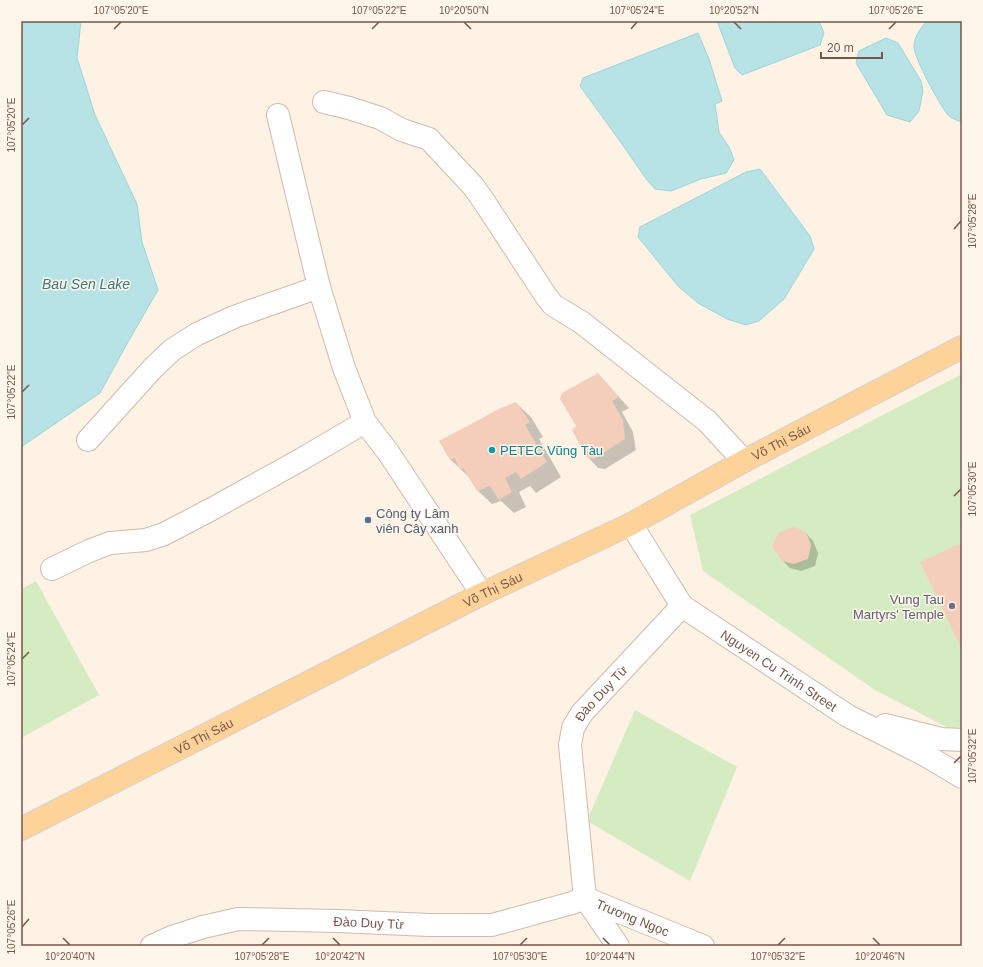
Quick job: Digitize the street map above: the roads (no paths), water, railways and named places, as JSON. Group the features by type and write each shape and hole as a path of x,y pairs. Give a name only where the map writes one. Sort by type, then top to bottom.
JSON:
{"main road":[{"name":"Võ Thị Sáu","path":"21,829 482,594 631,524 744,461 962,347"}],"street":[{"path":"324,102 380,118 402,130 429,140 473,186 553,305 581,322 707,421 744,461"},
{"path":"278,115 319,287 344,368 365,422 392,459 482,594"},
{"path":"88,440 153,368 172,350 197,334 234,317 319,287"},
{"path":"52,569 89,551 110,543 146,540 164,534 302,459 365,422"},
{"name":"Nguyen Cu Trinh Street","path":"631,524 682,606 848,716 925,755 962,777"},
{"name":"Đào Duy Từ","path":"618,946 585,898 570,745 573,728 582,714 682,606"},
{"path":"848,716 941,739 962,740"},
{"name":"Đào Duy Từ","path":"152,946 172,937 238,918 429,925 492,925 572,904 585,898"},
{"name":"Trương Ngọc","path":"585,898 703,946"}],"water":[{"name":"Bau Sen Lake","path":"21,21 81,21 77,58 95,115 137,204 142,242 158,290 100,393 21,447"},
{"path":"717,21 819,21 824,33 820,45 742,75 735,68"},
{"path":"927,21 962,21 962,122 948,115 944,110 917,59 914,45 915,41 919,32"},
{"path":"698,33 709,59 722,101 715,104 719,132 729,147 734,160 726,173 701,179 671,191 655,189 580,86 583,78"},
{"path":"886,38 898,43 921,81 923,91 919,111 910,122 887,115 856,63 859,51"},
{"path":"760,169 810,236 814,249 784,299 759,321 746,325 727,319 698,303 678,286 638,237 640,227 746,172"}],"place":[{"name":"PETEC Vũng Tàu","path":"492,450"},
{"name":"Công ty Lâm viên Cây xanh","path":"368,520"},
{"name":"Vung Tau Martyrs' Temple","path":"952,606"}]}
